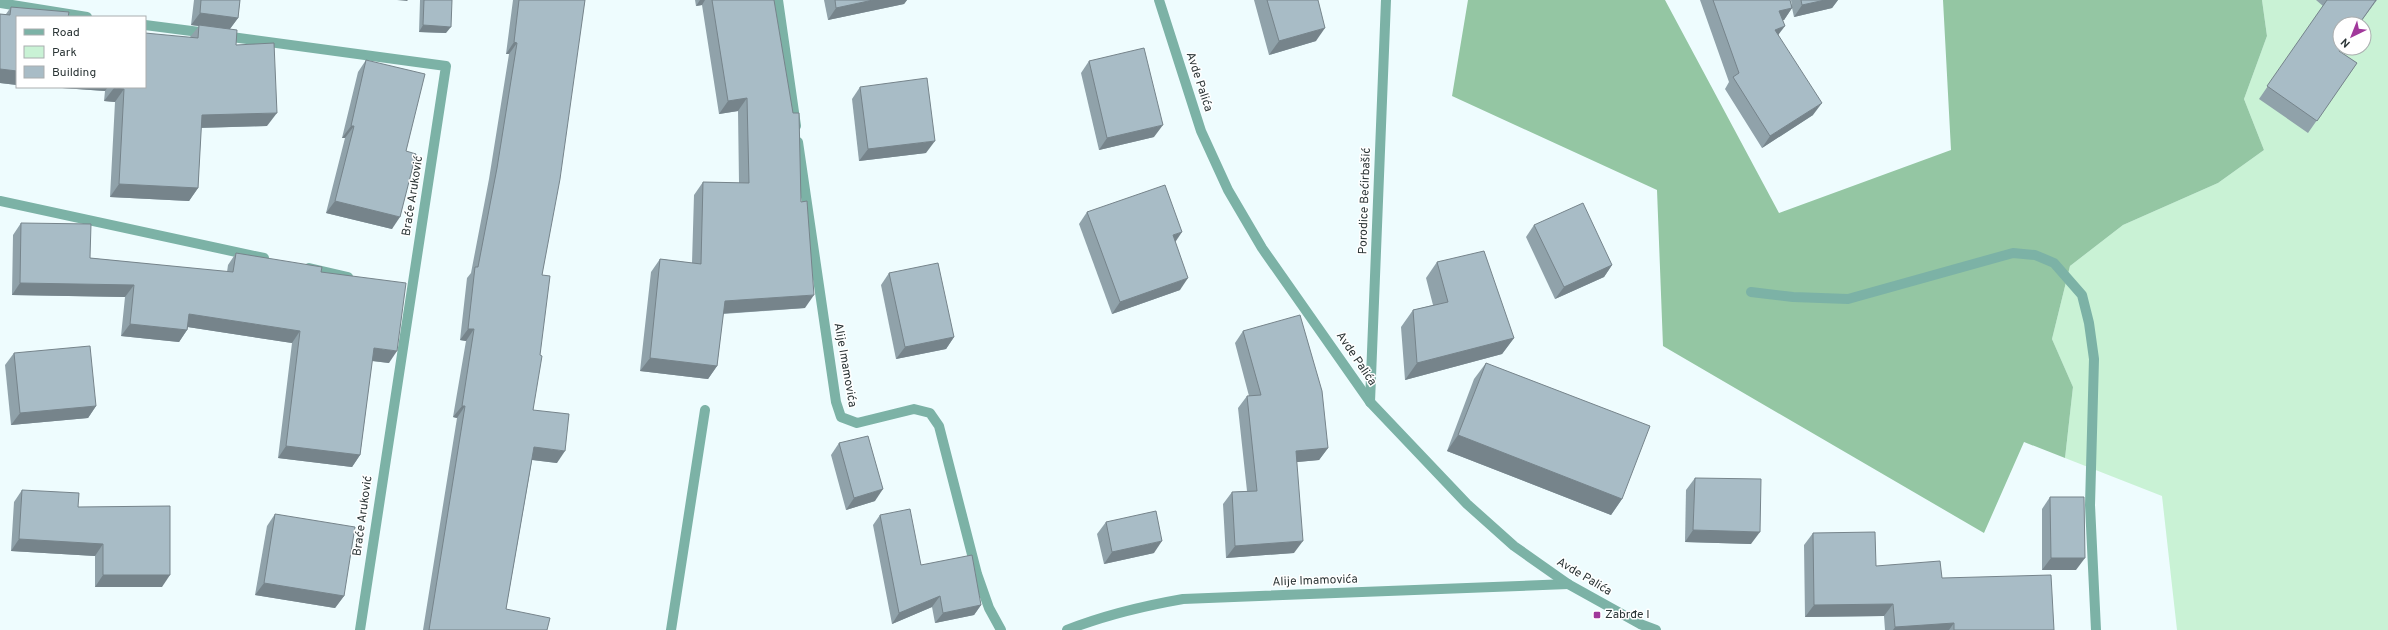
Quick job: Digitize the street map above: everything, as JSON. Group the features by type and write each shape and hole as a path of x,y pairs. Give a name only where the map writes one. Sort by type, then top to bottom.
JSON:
{"street":[{"name":"Alije Imamovića","path":"778,0 839,409 842,417 857,423 914,409 930,413 939,426 982,591 1001,630"},
{"name":"Avde Palića","path":"1159,0 1201,130 1228,190 1262,248 1370,402 1467,504 1514,546 1568,584 1640,624 1656,630"},
{"name":"Porodice Bećirbašić","path":"1370,402 1386,0"},
{"path":"0,3 81,16"},
{"name":"Braće Aruković","path":"146,25 446,66 407,289 360,630"},
{"path":"0,201 271,260"},
{"path":"1751,292 1793,297 1848,299 2014,254 2035,255 2054,264 2082,295 2089,323 2094,360 2090,505 2096,630"},
{"path":"302,267 357,278"},
{"path":"672,630 705,410"},
{"name":"Alije Imamovića","path":"1067,630 1105,616 1143,606 1183,599 1568,584"}],"green space":[{"path":"1468,0 1665,0 1779,213 1951,150 1943,0 2262,0 2267,36 2244,99 2264,150 2218,183 2123,225 2070,266 2052,339 2073,387 2065,458 2024,442 1984,533 1663,346 1657,190 1452,96"},
{"path":"2262,0 2388,0 2388,630 2177,630 2162,496 2065,458 2073,387 2052,339 2070,266 2123,225 2218,183 2264,150 2244,99 2267,36"}],"building":[{"path":"201,0 240,0 238,18 200,13"},
{"path":"424,0 452,0 451,27 423,25"},
{"path":"519,0 585,0 560,179 542,275 550,276 540,355 542,356 533,410 569,414 565,451 534,447 506,609 550,618 547,630 429,630 465,406 462,406 474,329 468,329 475,267 478,267 497,168 517,43 514,42"},
{"path":"712,0 774,0 793,113 799,113 801,202 807,201 814,295 725,301 717,366 650,358 660,259 701,264 703,182 749,183 747,98 728,101"},
{"path":"835,0 873,0 836,8"},
{"path":"1267,0 1318,0 1325,28 1279,41"},
{"path":"1713,0 1790,0 1792,8 1779,11 1785,26 1775,30 1822,103 1770,136 1733,77 1739,73"},
{"path":"1801,0 1825,0 1802,5"},
{"path":"2327,0 2376,0 2365,16 2332,16 2332,56 2346,56 2357,63 2317,121 2267,86"},
{"path":"11,7 69,12 68,16 16,16 16,71 0,69 0,14 10,15"},
{"path":"199,25 237,30 236,45 274,43 277,113 202,115 198,188 119,184 124,89 114,88 146,88 146,33 198,38"},
{"path":"1144,48 1163,125 1107,138 1089,61"},
{"path":"366,60 425,74 406,151 416,154 400,217 335,201 354,126 351,126"},
{"path":"927,78 935,141 868,149 860,87"},
{"path":"1165,185 1182,232 1173,235 1188,278 1120,302 1087,212"},
{"path":"1583,203 1612,265 1564,287 1534,225"},
{"path":"21,223 91,224 90,258 233,272 236,253 322,267 321,272 406,283 397,351 374,348 360,455 286,446 300,331 189,314 187,330 130,324 134,285 20,283"},
{"path":"1484,251 1514,338 1417,363 1413,310 1448,302 1437,262"},
{"path":"938,263 954,337 905,347 889,273"},
{"path":"1300,315 1322,391 1328,448 1296,451 1303,541 1235,546 1232,492 1257,491 1247,396 1261,395 1243,331"},
{"path":"90,346 96,406 20,413 14,353"},
{"path":"1486,363 1650,426 1622,499 1458,435"},
{"path":"868,436 883,489 854,498 839,443"},
{"path":"1695,478 1761,479 1760,532 1693,530"},
{"path":"22,490 79,493 78,507 170,506 170,575 103,575 103,544 19,539"},
{"path":"2050,497 2084,497 2085,558 2051,558"},
{"path":"910,509 921,565 972,555 981,605 943,613 940,596 899,613 880,515"},
{"path":"1156,511 1162,541 1112,552 1106,522"},
{"path":"275,514 355,527 344,596 264,583"},
{"path":"1875,532 1876,566 1940,561 1942,578 2051,575 2054,630 1954,630 1954,623 1895,627 1893,604 1814,605 1813,533"}],"place":[{"name":"Zabrđe I","path":"1597,615"}]}
